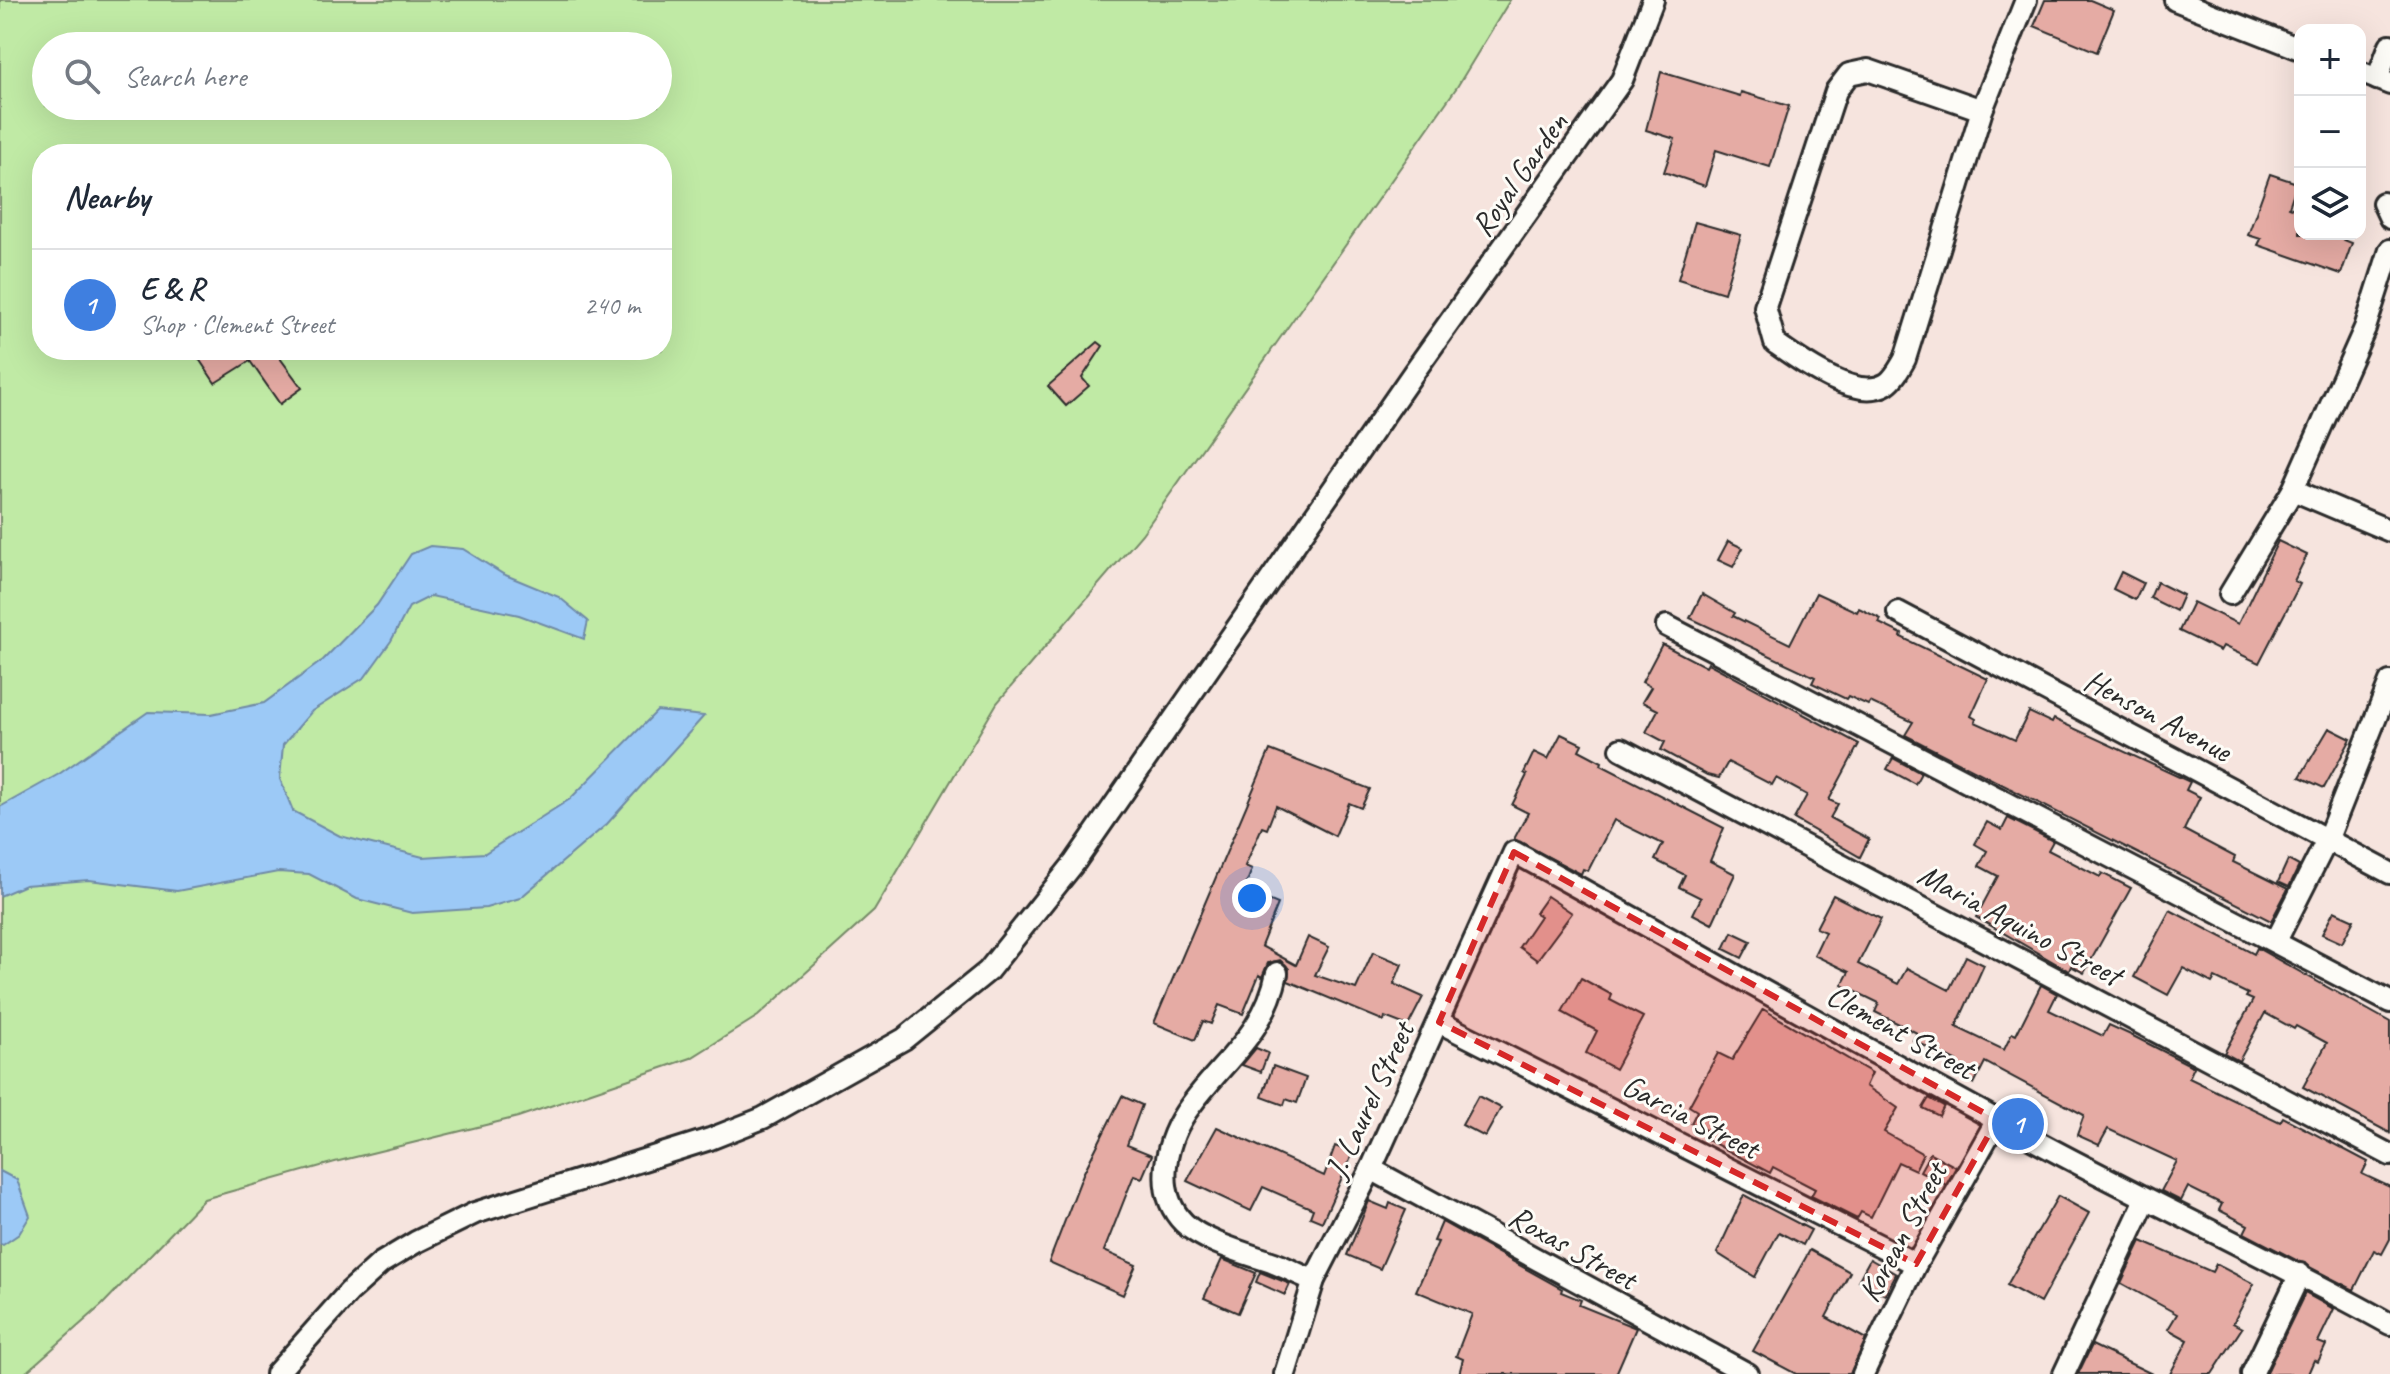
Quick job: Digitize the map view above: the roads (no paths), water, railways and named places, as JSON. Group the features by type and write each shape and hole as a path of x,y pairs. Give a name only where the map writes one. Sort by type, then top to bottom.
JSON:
{"street":[{"name":"Royal Garden","path":"276,1374 349,1292 381,1263 416,1242 475,1213 710,1139 763,1118 904,1039 988,971 1075,862 1414,372 1622,80 1653,0"},
{"path":"1982,110 1868,70 1849,74 1836,91 1765,307 1775,343 1832,379 1857,386 1879,387 1890,383 1905,359 1982,110 2026,0"},
{"path":"2175,0 2294,47"},
{"path":"2376,78 2390,45"},
{"path":"2230,594 2293,490 2365,328 2390,250"},
{"path":"2293,490 2390,531"},
{"name":"Henson Avenue","path":"1898,612 2390,873"},
{"path":"1667,626 2390,1002"},
{"path":"2276,941 2328,838 2390,682"},
{"name":"Maria Aquino Street","path":"1621,749 2390,1155"},
{"name":"J. Laurel Street","path":"1285,1374 1314,1280 1371,1169 1514,852"},
{"name":"Clement Street","path":"1514,852 1997,1120 2146,1199 2300,1274 2390,1324"},
{"path":"1277,973 1272,997 1246,1044 1190,1106 1174,1135 1164,1166 1170,1204 1186,1225 1223,1244 1314,1280"},
{"name":"Garcia Street","path":"1439,1022 1916,1264"},
{"name":"Korean Street","path":"1863,1374 1916,1264 1997,1120"},
{"name":"Roxas Street","path":"1371,1169 1646,1322 1748,1374"},
{"path":"2064,1374 2146,1199"},
{"path":"2252,1374 2300,1274"}],"water":[{"path":"430,546 463,549 503,574 559,597 588,621 584,639 519,615 431,596 409,607 391,641 365,677 312,711 283,745 280,779 293,811 340,836 423,857 485,853 570,799 657,711 704,716 607,824 520,898 486,908 412,913 357,899 309,874 278,872 177,891 89,880 25,885 0,896 0,807 59,774 148,712 211,714 264,703 323,660 377,605 411,554"},
{"path":"0,1171 17,1180 30,1216 19,1234 3,1245 0,1244"}],"place":[{"name":"E & R","path":"2018,1124"}]}
